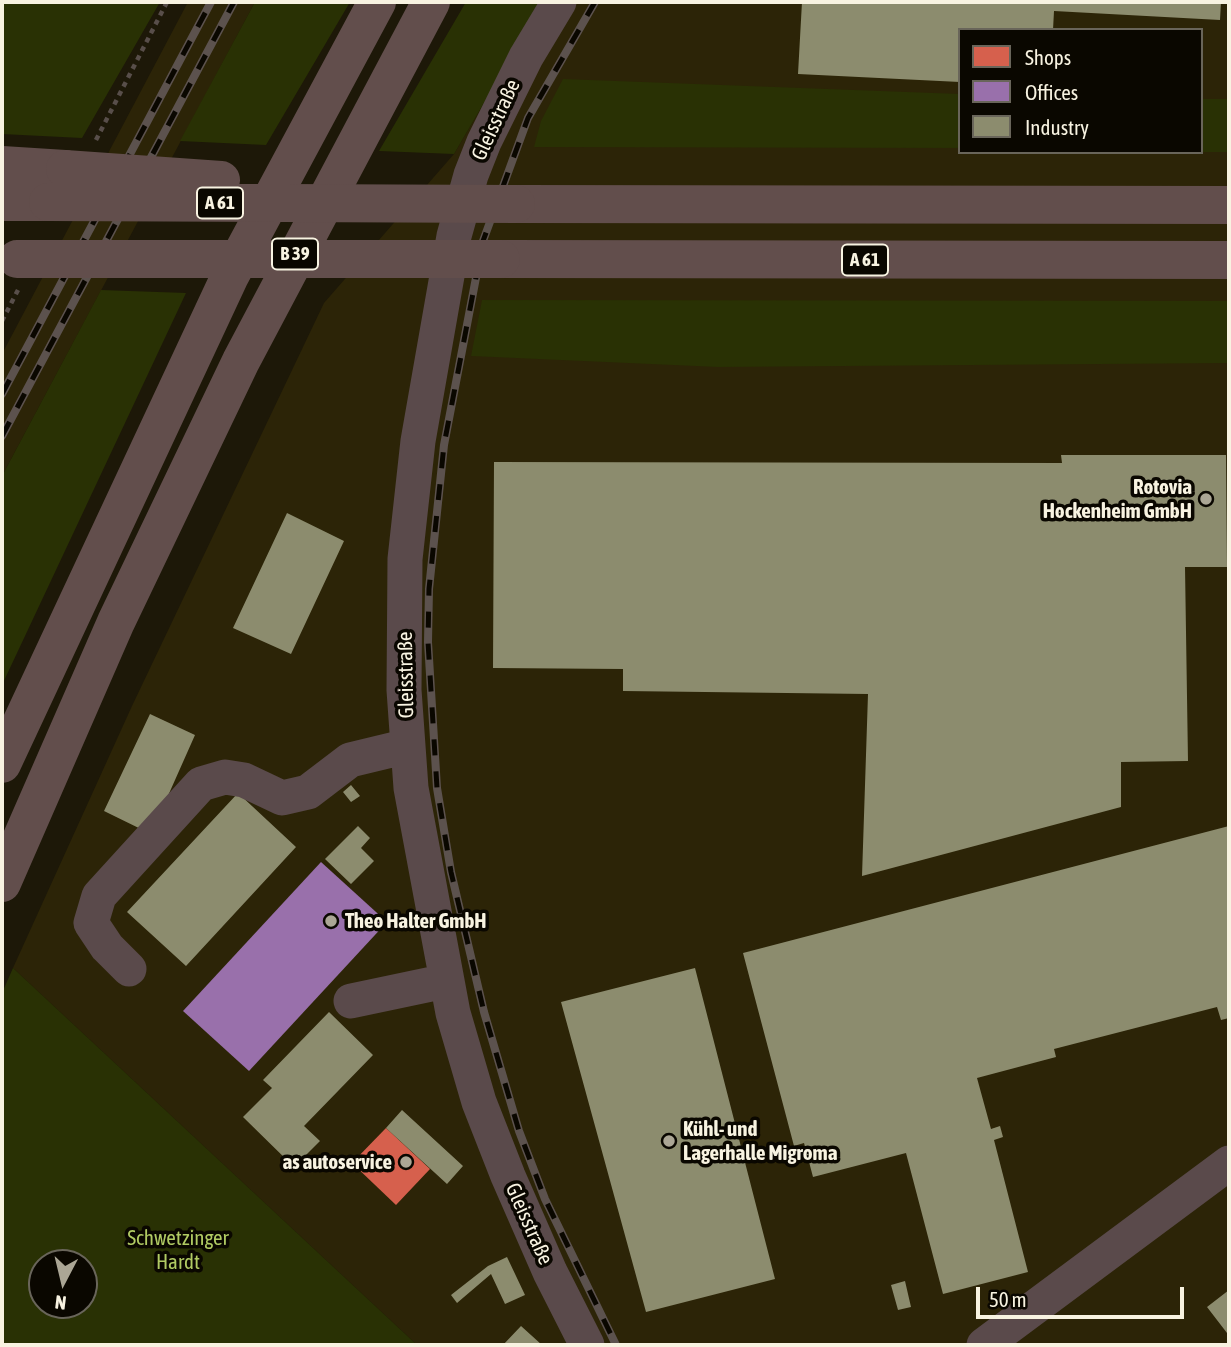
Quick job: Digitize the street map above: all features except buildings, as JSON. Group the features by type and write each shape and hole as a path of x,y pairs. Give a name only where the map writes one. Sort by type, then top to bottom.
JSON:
{"highway":[{"name":"B 39","path":"2,764 230,276 377,2"},
{"name":"B 39","path":"2,883 116,622 235,374 430,2"},
{"name":"A 61","path":"2,165 292,184 393,205"},
{"name":"A 61","path":"2,202 1229,205"},
{"name":"A 61","path":"10,259 1229,260"}],"street":[{"name":"Gleisstraße","path":"559,2 526,57 484,142 471,175 444,286 418,441 405,559 404,690 411,788 446,981 479,1102 550,1272 587,1345"},
{"path":"129,969 107,947 91,923 99,896 201,784 225,777 244,780 282,798 308,792 351,760 408,746"},
{"path":"351,1001 446,981"},
{"path":"984,1345 1229,1163"}],"shaded area":[{"path":"188,2 255,2 2,476 2,354"},
{"path":"543,2 1229,2 1229,1345 417,1345 13,968 132,706 324,303 454,154"}],"green space":[{"path":"2,2 160,2 82,138 2,134"},
{"path":"255,2 350,2 266,145 180,141"},
{"path":"466,2 543,2 454,154 379,151"},
{"path":"563,79 958,94 958,148 534,147 541,121"},
{"path":"1203,99 1229,99 1229,152 1203,152"},
{"path":"101,290 186,293 2,685 2,476"},
{"path":"482,300 1229,301 1229,363 718,367 471,356"},
{"name":"Schwetzinger Hardt","path":"13,968 417,1345 2,1345 2,993"}],"railway":[{"path":"2,394 211,2"},
{"path":"2,436 234,2"},
{"path":"595,2 528,118 483,241 444,445 429,589 428,642 437,788 451,872 484,1012 519,1131 545,1199 616,1345"}],"place":[{"name":"Rotovia Hockenheim GmbH","path":"1206,499"},
{"name":"Theo Halter GmbH","path":"331,921"},
{"name":"Kühl- und Lagerhalle Migroma","path":"669,1141"},
{"name":"as autoservice","path":"406,1162"}]}
